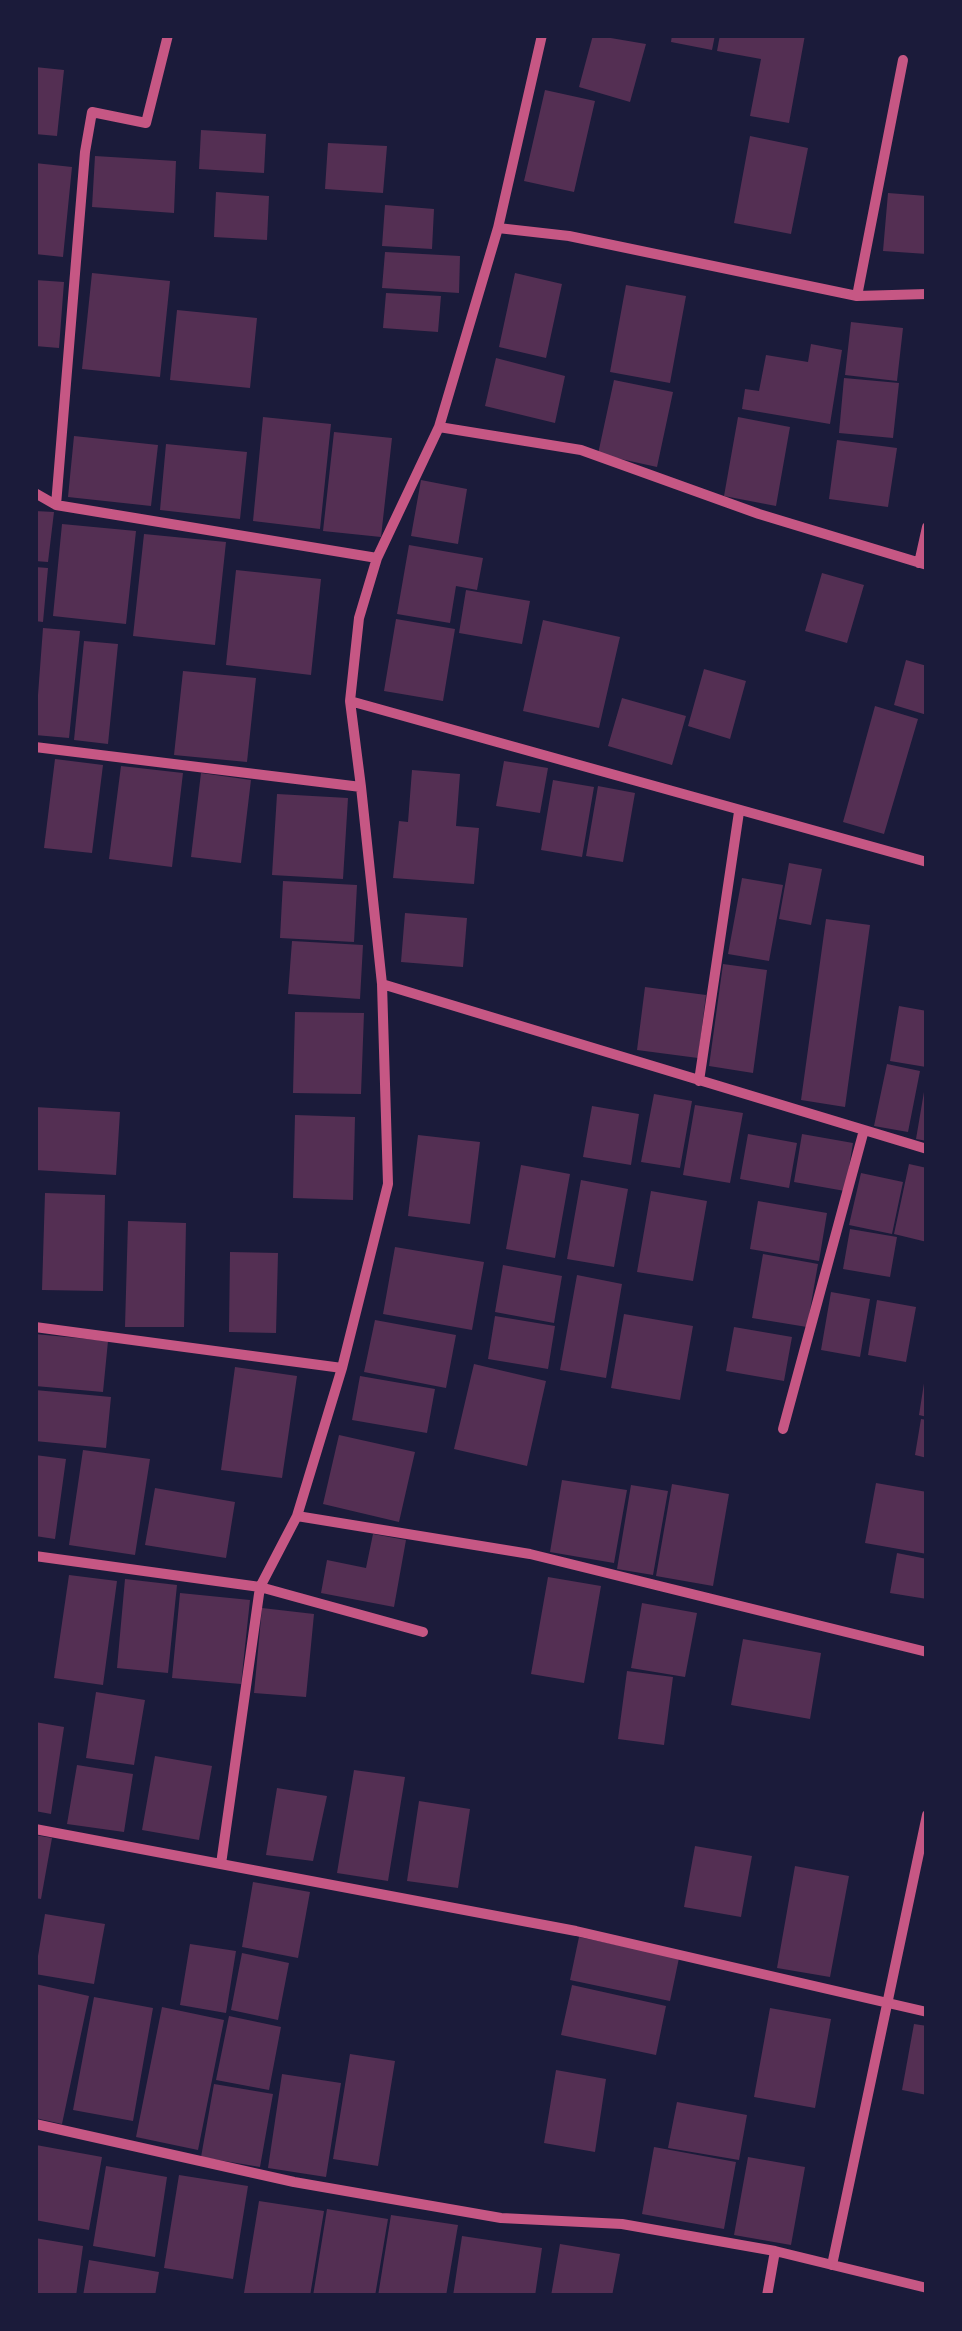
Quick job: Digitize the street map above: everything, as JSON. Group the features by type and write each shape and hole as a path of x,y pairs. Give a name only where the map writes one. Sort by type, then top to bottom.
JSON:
{"street":[{"path":"56,505 85,152 92,112 146,123 168,35"},
{"path":"220,1864 260,1587 297,1516 342,1368 388,1184 382,984 350,701 359,618 377,558 439,427 498,228 542,35"},
{"path":"857,296 903,60"},
{"path":"498,228 569,236 857,296 927,294"},
{"path":"439,427 581,450 759,514 923,564 927,527"},
{"path":"35,492 56,505 377,558"},
{"path":"350,701 927,862"},
{"path":"35,747 361,787"},
{"path":"699,1080 739,812"},
{"path":"382,984 927,1149"},
{"path":"783,1429 864,1130"},
{"path":"35,1327 342,1368"},
{"path":"297,1516 530,1554 927,1652"},
{"path":"35,1556 260,1587 423,1632"},
{"path":"832,2265 927,1815"},
{"path":"35,1830 557,1928 927,2012"},
{"path":"35,2124 294,2182 501,2218 622,2224 776,2250 927,2288"},
{"path":"767,2296 776,2250"}],"building":[{"path":"593,35 646,44 630,102 579,87"},
{"path":"672,35 715,35 712,50 671,42"},
{"path":"720,35 805,35 789,123 750,116 761,59 717,51"},
{"path":"35,67 64,70 57,136 35,134"},
{"path":"545,90 595,101 574,192 524,181"},
{"path":"201,130 266,134 264,173 199,169"},
{"path":"750,136 808,148 791,234 734,223"},
{"path":"328,143 387,146 383,193 325,189"},
{"path":"95,156 176,161 174,213 92,207"},
{"path":"35,163 72,167 63,257 35,254"},
{"path":"216,192 269,196 267,240 214,237"},
{"path":"888,193 927,196 927,254 883,251"},
{"path":"385,205 434,209 432,249 382,246"},
{"path":"385,252 460,256 459,293 382,288"},
{"path":"92,273 170,281 160,377 82,369"},
{"path":"515,273 562,284 546,358 499,347"},
{"path":"35,280 64,282 59,348 35,346"},
{"path":"626,285 686,296 670,383 610,372"},
{"path":"386,293 441,296 438,332 383,328"},
{"path":"177,310 257,318 250,388 170,380"},
{"path":"851,322 903,328 897,381 845,375"},
{"path":"811,344 842,350 830,424 742,409 745,389 759,391 766,355 808,362"},
{"path":"496,358 565,376 555,423 485,406"},
{"path":"844,378 899,383 893,438 839,433"},
{"path":"614,380 673,392 657,467 598,454"},
{"path":"263,417 331,424 320,529 253,521"},
{"path":"738,417 790,427 776,506 724,496"},
{"path":"334,432 392,438 381,537 323,531"},
{"path":"74,436 158,445 151,506 68,497"},
{"path":"837,440 897,448 888,507 829,499"},
{"path":"166,444 247,452 240,519 160,510"},
{"path":"421,480 467,489 458,544 411,536"},
{"path":"35,511 54,512 48,562 35,561"},
{"path":"62,524 136,531 126,624 53,616"},
{"path":"144,534 226,542 215,645 133,636"},
{"path":"409,545 483,558 477,590 456,586 450,623 397,614"},
{"path":"35,567 48,568 43,622 35,621"},
{"path":"236,570 321,579 311,675 226,665"},
{"path":"822,573 864,585 847,643 805,631"},
{"path":"466,590 530,601 522,644 459,633"},
{"path":"396,619 455,629 443,701 384,691"},
{"path":"543,620 620,637 599,728 523,711"},
{"path":"43,628 80,631 69,738 35,735"},
{"path":"84,641 118,644 108,744 74,740"},
{"path":"906,660 927,666 927,715 894,705"},
{"path":"704,669 746,681 730,739 688,726"},
{"path":"183,671 256,678 247,762 174,755"},
{"path":"622,698 686,716 672,765 608,746"},
{"path":"875,706 918,719 884,834 843,822"},
{"path":"55,759 103,765 92,853 44,848"},
{"path":"504,761 548,768 540,813 496,806"},
{"path":"121,766 183,773 172,867 109,859"},
{"path":"412,770 460,774 456,826 479,828 474,884 393,878 399,821 408,822"},
{"path":"201,773 251,780 241,863 191,857"},
{"path":"553,780 594,787 582,857 541,850"},
{"path":"598,786 635,793 623,862 586,856"},
{"path":"277,794 348,798 343,879 272,875"},
{"path":"789,863 822,869 811,925 779,919"},
{"path":"742,878 783,885 769,961 728,954"},
{"path":"283,881 357,885 354,942 280,938"},
{"path":"405,913 467,918 463,967 401,962"},
{"path":"826,919 870,925 845,1107 801,1100"},
{"path":"292,941 363,945 360,999 288,994"},
{"path":"723,964 767,970 753,1073 709,1066"},
{"path":"645,987 706,995 698,1058 637,1050"},
{"path":"899,1006 927,1011 926,1067 890,1061"},
{"path":"295,1012 364,1013 361,1094 293,1093"},
{"path":"887,1064 920,1071 908,1132 874,1126"},
{"path":"927,1086 927,1141 916,1139"},
{"path":"654,1094 692,1101 680,1168 641,1162"},
{"path":"695,1105 743,1113 730,1183 683,1175"},
{"path":"592,1106 639,1114 631,1165 583,1157"},
{"path":"35,1107 120,1112 116,1175 35,1170"},
{"path":"295,1115 355,1117 353,1200 293,1198"},
{"path":"748,1134 797,1143 789,1188 740,1179"},
{"path":"802,1134 853,1143 845,1191 794,1182"},
{"path":"418,1135 480,1142 470,1224 408,1216"},
{"path":"909,1164 927,1168 927,1242 894,1234"},
{"path":"521,1165 570,1174 555,1258 506,1249"},
{"path":"861,1173 903,1182 892,1234 849,1225"},
{"path":"581,1180 628,1189 614,1267 567,1259"},
{"path":"651,1191 707,1201 693,1281 637,1272"},
{"path":"45,1193 105,1195 103,1291 42,1290"},
{"path":"758,1201 827,1213 819,1261 750,1249"},
{"path":"128,1221 186,1223 184,1327 125,1327"},
{"path":"850,1229 897,1237 890,1277 843,1269"},
{"path":"395,1247 484,1262 472,1330 383,1314"},
{"path":"230,1252 278,1253 276,1333 229,1332"},
{"path":"763,1254 818,1264 807,1327 752,1318"},
{"path":"503,1265 562,1276 554,1323 495,1312"},
{"path":"577,1275 622,1284 606,1378 560,1370"},
{"path":"831,1292 870,1299 860,1357 821,1350"},
{"path":"877,1300 916,1307 906,1362 868,1355"},
{"path":"624,1314 693,1326 680,1400 611,1388"},
{"path":"495,1316 555,1326 548,1369 488,1359"},
{"path":"375,1320 456,1335 446,1388 364,1372"},
{"path":"734,1327 792,1337 784,1381 726,1371"},
{"path":"35,1334 108,1341 103,1392 35,1386"},
{"path":"474,1364 546,1381 527,1466 454,1449"},
{"path":"235,1367 297,1376 282,1478 221,1470"},
{"path":"360,1376 435,1389 427,1433 352,1420"},
{"path":"927,1377 927,1417 919,1415"},
{"path":"35,1390 111,1397 106,1448 35,1441"},
{"path":"921,1419 927,1420 927,1458 915,1455"},
{"path":"339,1435 415,1452 399,1522 323,1504"},
{"path":"83,1450 150,1459 135,1555 69,1545"},
{"path":"35,1455 66,1459 55,1539 35,1536"},
{"path":"562,1480 627,1490 614,1563 550,1552"},
{"path":"876,1483 927,1492 927,1554 865,1543"},
{"path":"672,1484 729,1494 713,1586 656,1576"},
{"path":"631,1485 668,1491 653,1575 617,1569"},
{"path":"155,1488 235,1502 226,1558 145,1545"},
{"path":"373,1534 406,1540 394,1607 321,1593 327,1560 366,1568"},
{"path":"897,1553 927,1559 927,1599 890,1593"},
{"path":"69,1575 117,1581 103,1685 54,1678"},
{"path":"548,1577 601,1586 584,1683 531,1674"},
{"path":"125,1579 177,1585 168,1673 117,1668"},
{"path":"180,1593 250,1600 241,1684 172,1678"},
{"path":"642,1603 697,1613 685,1677 631,1668"},
{"path":"262,1608 314,1614 306,1697 254,1693"},
{"path":"743,1639 821,1653 810,1719 731,1705"},
{"path":"627,1671 673,1677 664,1745 618,1739"},
{"path":"96,1692 145,1700 134,1765 86,1758"},
{"path":"35,1722 64,1727 51,1814 35,1811"},
{"path":"155,1756 212,1766 199,1840 142,1830"},
{"path":"77,1765 133,1774 124,1832 67,1824"},
{"path":"354,1770 405,1777 388,1881 337,1873"},
{"path":"277,1788 327,1796 313,1861 266,1855"},
{"path":"419,1801 470,1809 458,1888 407,1881"},
{"path":"35,1835 52,1838 41,1899 35,1898"},
{"path":"695,1846 752,1856 741,1917 684,1907"},
{"path":"795,1866 849,1876 830,1977 777,1968"},
{"path":"253,1882 310,1892 298,1958 242,1947"},
{"path":"45,1914 105,1924 94,1984 35,1974"},
{"path":"579,1937 679,1958 670,2001 570,1980"},
{"path":"190,1944 236,1951 226,2013 180,2005"},
{"path":"242,1953 289,1963 278,2020 231,2010"},
{"path":"35,1984 89,1996 62,2124 35,2118"},
{"path":"572,1985 666,2006 656,2055 561,2035"},
{"path":"94,1997 153,2008 133,2121 73,2110"},
{"path":"162,2007 224,2020 198,2150 136,2137"},
{"path":"770,2008 831,2019 815,2108 754,2097"},
{"path":"229,2016 281,2027 269,2090 216,2080"},
{"path":"914,2024 927,2026 927,2095 902,2090"},
{"path":"350,2054 395,2061 378,2166 333,2159"},
{"path":"556,2070 606,2079 595,2152 544,2143"},
{"path":"282,2074 341,2083 326,2177 268,2168"},
{"path":"214,2084 273,2094 260,2167 201,2157"},
{"path":"677,2102 747,2115 739,2160 668,2148"},
{"path":"36,2145 102,2157 89,2230 35,2220"},
{"path":"654,2147 736,2162 724,2229 642,2214"},
{"path":"748,2157 805,2167 791,2245 734,2235"},
{"path":"106,2166 167,2177 155,2257 93,2246"},
{"path":"179,2175 248,2186 233,2279 164,2268"},
{"path":"259,2201 324,2211 310,2296 244,2293"},
{"path":"327,2209 388,2219 375,2296 313,2296"},
{"path":"391,2215 458,2225 446,2296 378,2296"},
{"path":"462,2236 542,2248 535,2296 453,2296"},
{"path":"35,2238 83,2246 76,2296 35,2296"},
{"path":"560,2244 620,2254 612,2296 551,2296"},
{"path":"89,2260 159,2272 155,2296 83,2296"}]}
